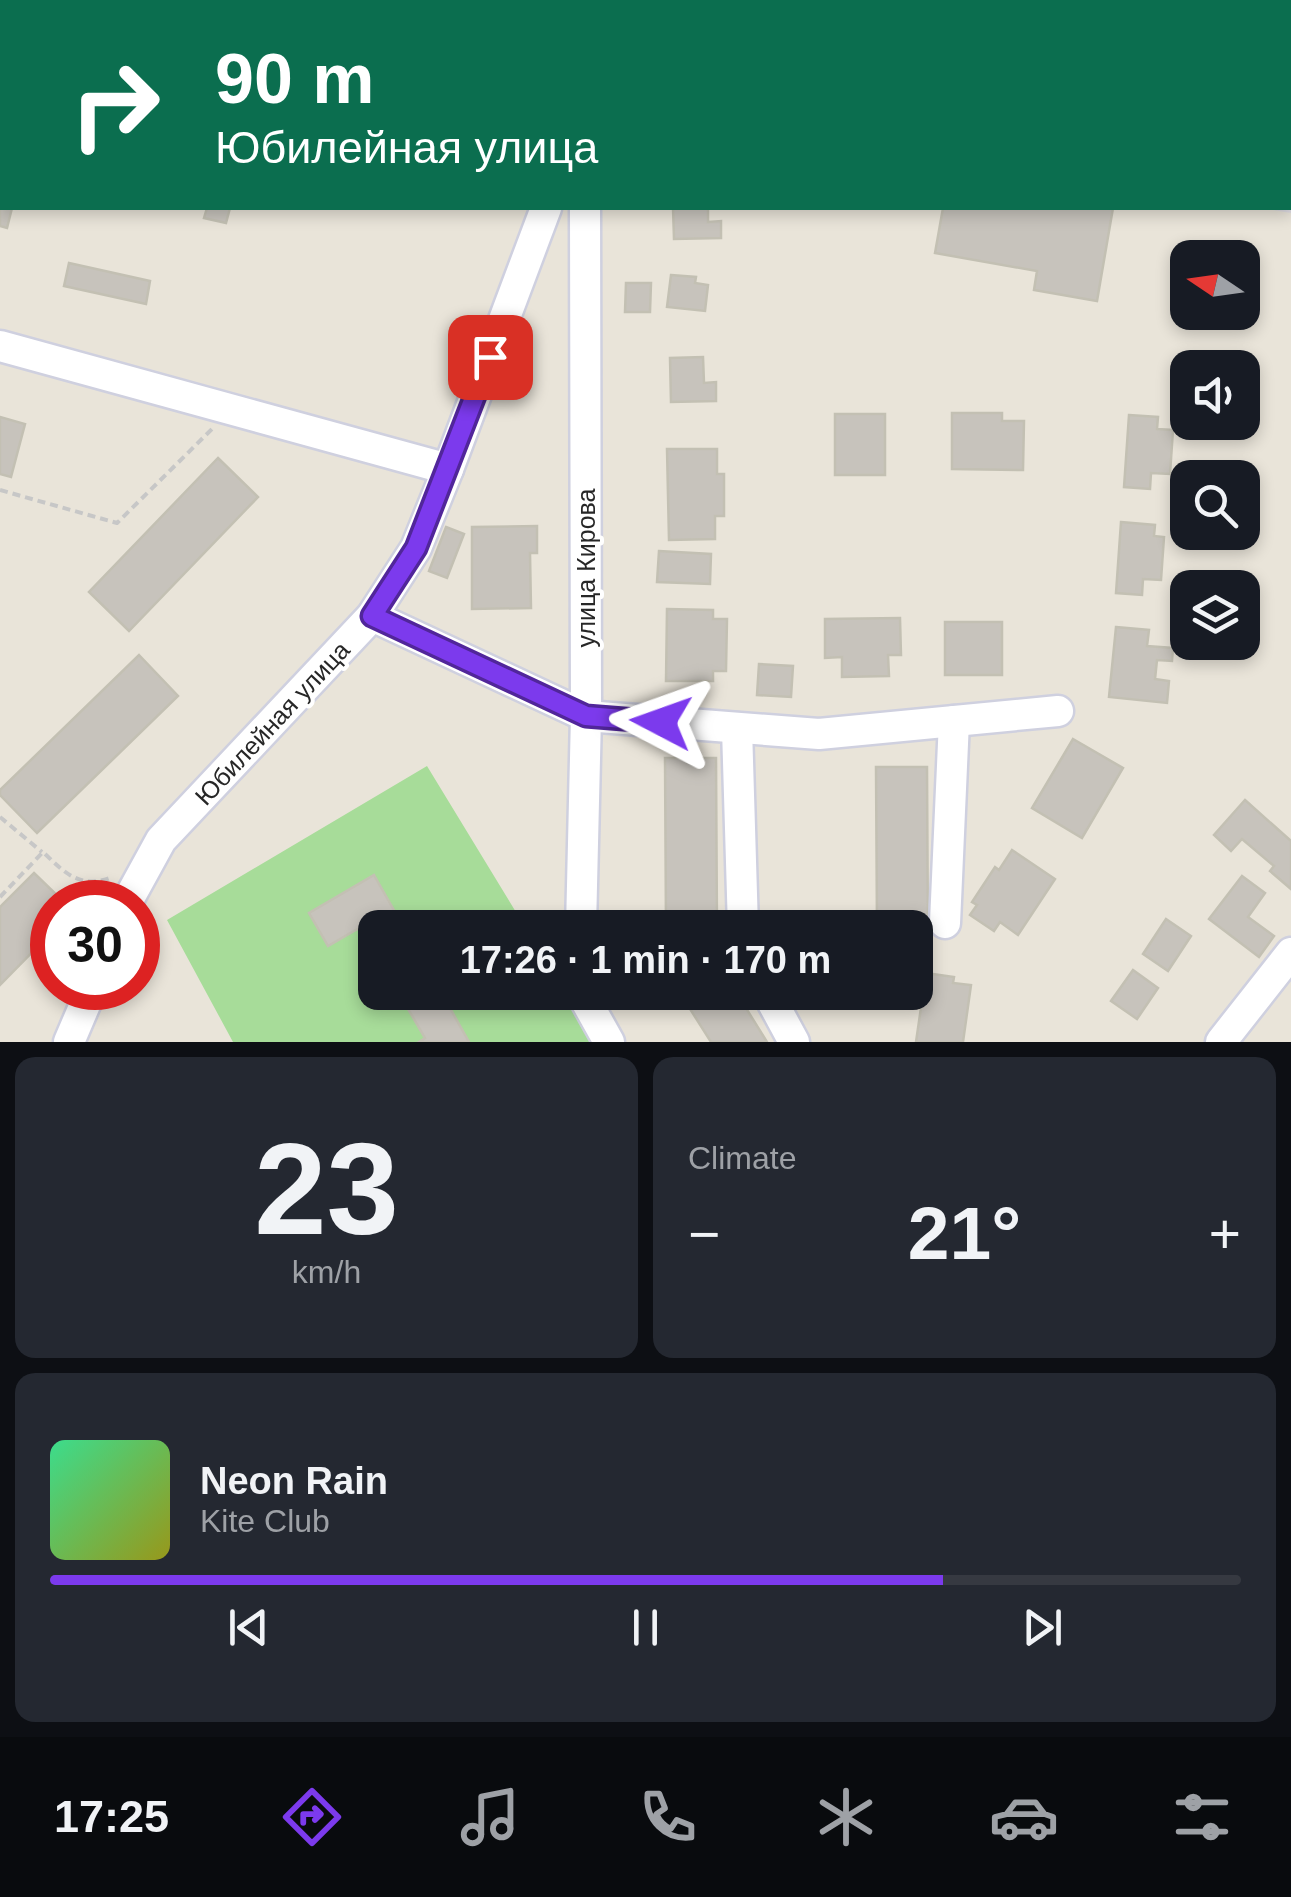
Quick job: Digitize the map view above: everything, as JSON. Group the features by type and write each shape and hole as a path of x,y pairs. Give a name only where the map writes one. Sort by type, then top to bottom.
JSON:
{"street":[{"name":"Юбилейная улица","path":"139,880 161,840 372,616 416,548 545,210"},
{"name":"улица Кирова","path":"581,910 586,716 585,210"},
{"path":"0,346 448,469"},
{"path":"372,616 586,716 819,734 1058,711"},
{"path":"945,923 954,721"},
{"path":"736,728 742,910"},
{"path":"1221,1042 1291,953"},
{"path":"69,1042 83,1010"},
{"path":"591,1010 609,1042"},
{"path":"777,1010 794,1042"}],"path":[{"path":"0,490 118,523 232,410"},
{"path":"0,817 70,878 98,882 147,866"},
{"path":"0,897 42,852"}],"green space":[{"path":"427,766 515,910 358,910 358,1010 574,1010 594,1042 233,1042 167,920"}],"building":[{"path":"0,210 12,210 7,228 0,226"},
{"path":"206,210 229,210 226,223 204,218"},
{"path":"673,210 708,210 708,222 721,221 721,238 674,239"},
{"path":"943,210 1113,210 1097,301 1034,290 1037,271 935,253"},
{"path":"69,263 150,281 146,304 64,286"},
{"path":"671,275 696,277 695,283 708,285 705,311 667,307"},
{"path":"626,283 651,283 650,312 625,312"},
{"path":"703,357 704,383 716,382 716,401 671,402 670,358"},
{"path":"952,413 1002,413 1002,421 1024,421 1023,470 952,469"},
{"path":"835,414 885,414 885,475 835,475"},
{"path":"1129,415 1158,417 1157,429 1170,430 1172,440 1170,474 1151,473 1150,489 1124,487"},
{"path":"0,417 25,424 11,477 0,474"},
{"path":"667,449 717,449 717,474 724,474 724,516 715,516 715,539 669,540"},
{"path":"218,458 258,497 129,631 89,592"},
{"path":"1121,522 1155,525 1154,536 1164,537 1161,580 1143,579 1142,595 1116,593"},
{"path":"537,526 537,553 530,553 531,608 472,609 472,527"},
{"path":"446,527 464,534 447,578 429,571"},
{"path":"659,551 711,554 710,584 657,582"},
{"path":"667,609 713,610 713,619 727,619 726,671 713,671 713,681 666,681"},
{"path":"900,618 901,655 888,655 889,676 842,677 842,657 825,658 825,619"},
{"path":"945,622 1002,622 1002,675 945,675"},
{"path":"1116,627 1149,630 1147,646 1170,648 1172,661 1157,660 1155,679 1169,681 1167,703 1109,697"},
{"path":"139,655 178,696 37,833 0,795 0,790"},
{"path":"759,664 793,666 791,697 757,695"},
{"path":"1073,739 1123,768 1082,838 1032,808"},
{"path":"665,758 716,758 717,910 666,910"},
{"path":"876,767 927,767 928,910 877,910"},
{"path":"1245,800 1291,841 1291,889 1270,871 1274,866 1242,839 1231,851 1214,835"},
{"path":"1012,850 1055,879 1018,935 1000,922 994,931 970,915 977,905 972,902 995,867 999,870"},
{"path":"34,873 41,880 30,880 30,954 0,985 0,907"},
{"path":"374,875 394,910 358,910 358,929 328,946 309,913"},
{"path":"1242,876 1265,893 1248,917 1274,936 1259,957 1209,919"},
{"path":"1166,919 1191,936 1168,971 1143,954"},
{"path":"1133,970 1158,988 1137,1019 1111,1001"},
{"path":"933,974 954,977 953,983 971,985 963,1042 916,1042 921,1010 933,1010"},
{"path":"409,1010 451,1010 469,1042 419,1042 425,1038"},
{"path":"691,1010 747,1010 767,1042 711,1042"}],"route":[{"path":"490,357 416,548 372,616 586,716 661,722"}]}
